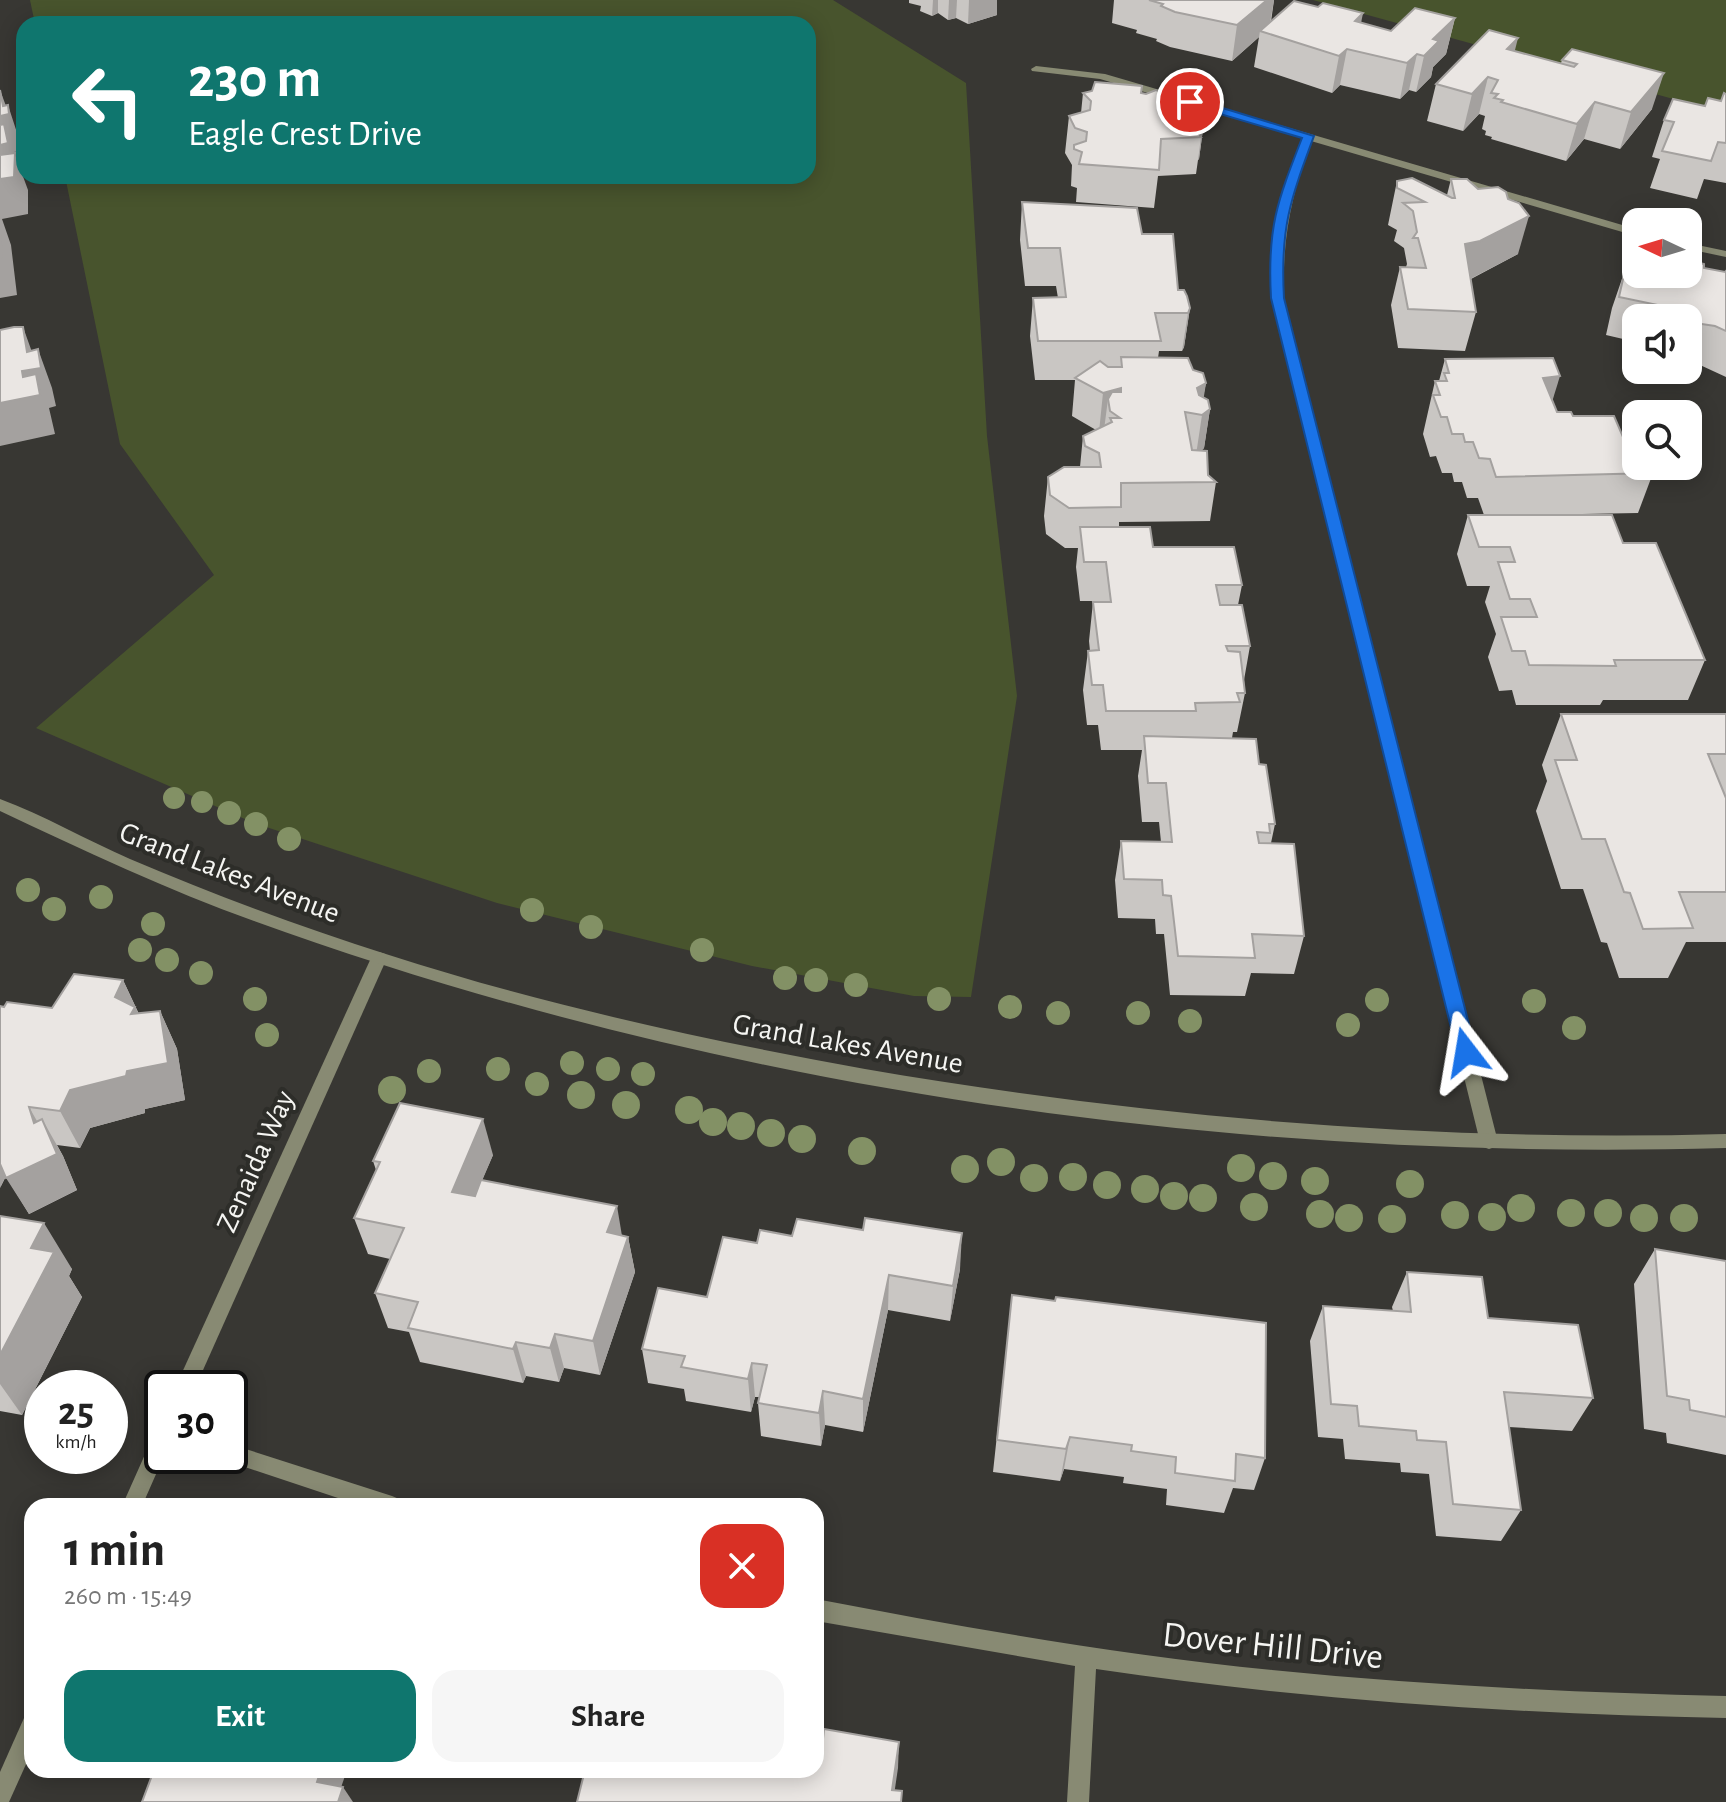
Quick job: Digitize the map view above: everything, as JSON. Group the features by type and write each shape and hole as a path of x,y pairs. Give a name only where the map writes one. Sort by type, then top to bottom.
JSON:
{"street":[{"path":"1036,69 1101,76 1622,229"},
{"path":"1308,136 1281,209 1275,252 1278,298 1489,1142"},
{"path":"1702,249 1726,254"},
{"name":"Grand Lakes Avenue","path":"0,805 61,836 235,908 379,958 537,1004 702,1045 934,1089 1178,1121 1489,1142 1726,1141"},
{"name":"Zenaida Way","path":"193,1370 379,958"},
{"path":"248,1459 368,1498"},
{"path":"136,1498 146,1474"},
{"name":"Dover Hill Drive","path":"824,1611 1086,1658 1380,1691 1647,1706 1726,1707"},
{"path":"1078,1802 1086,1658"},
{"path":"0,1797 24,1744"}],"green space":[{"path":"30,0 833,0 966,83 987,436 1017,696 971,997 914,996 752,966 497,903 254,823 36,728 214,575 120,444 67,184 816,184 816,16 33,16"},
{"path":"1313,0 1726,0 1726,109 1677,100"}],"building":[{"path":"1149,0 1267,0 1237,25 1175,12"},
{"path":"1294,1 1318,7 1323,3 1363,13 1355,21 1391,31 1415,8 1455,18 1433,39 1439,41 1424,56 1417,54 1407,63 1347,49 1339,56 1260,31"},
{"path":"1489,30 1518,38 1507,49 1574,67 1577,64 1562,60 1572,49 1664,73 1631,112 1595,102 1577,124 1501,102 1503,100 1494,98 1498,94 1491,93 1498,80 1488,77 1472,94 1436,84"},
{"path":"1095,82 1142,86 1141,93 1156,90 1176,98 1165,107 1167,117 1204,122 1196,130 1201,137 1161,139 1159,170 1079,164 1082,152 1074,149 1074,145 1086,141 1087,132 1075,128 1069,116 1090,110 1091,101 1083,93 1092,91"},
{"path":"0,90 3,106 8,105 9,114 0,116"},
{"path":"1724,93 1726,143 1718,142 1711,161 1662,151 1674,122 1664,120 1673,99 1705,106 1708,98 1721,101"},
{"path":"4,124 8,143 0,145 0,125"},
{"path":"15,153 14,177 0,179 0,155"},
{"path":"1412,178 1452,198 1455,198 1451,179 1467,179 1478,189 1498,187 1506,192 1508,199 1519,203 1529,216 1480,241 1465,244 1476,312 1408,309 1400,267 1426,268 1418,238 1413,238 1417,232 1413,211 1403,203 1425,202 1397,188 1397,181"},
{"path":"1022,202 1137,208 1142,234 1173,234 1178,290 1184,290 1187,296 1188,313 1155,313 1161,341 1038,341 1033,298 1066,297 1060,248 1028,248"},
{"path":"1704,264 1704,268 1726,271 1726,331 1702,324 1702,304 1653,304 1619,297 1622,284 1622,288 1702,288"},
{"path":"23,327 27,352 38,349 41,368 22,371 23,377 36,374 40,395 0,403 0,330"},
{"path":"1121,357 1188,358 1193,370 1203,373 1206,383 1197,388 1199,395 1208,400 1210,409 1202,415 1185,412 1192,450 1207,451 1208,475 1216,482 1121,483 1121,507 1069,508 1050,495 1048,477 1064,467 1101,467 1099,453 1085,446 1083,436 1112,422 1110,418 1120,418 1110,411 1108,399 1112,392 1121,392 1121,388 1103,393 1075,378 1100,361 1108,367 1122,367"},
{"path":"1553,358 1560,376 1543,378 1557,412 1571,412 1573,416 1614,416 1622,435 1622,474 1496,477 1490,459 1479,458 1473,442 1465,442 1463,434 1452,434 1447,417 1441,417 1433,395 1440,395 1435,381 1447,381 1444,373 1449,373 1445,359"},
{"path":"1468,515 1612,515 1623,543 1656,543 1705,660 1614,660 1616,666 1529,665 1525,651 1512,651 1501,617 1537,617 1530,599 1510,599 1498,562 1515,562 1510,547 1479,547"},
{"path":"1080,527 1150,527 1153,547 1234,547 1242,585 1216,585 1220,605 1242,605 1250,646 1226,646 1228,651 1240,652 1245,693 1237,693 1240,702 1195,703 1196,711 1106,711 1103,685 1092,685 1088,651 1099,650 1093,602 1111,602 1106,562 1084,562"},
{"path":"1561,714 1726,714 1726,754 1708,754 1726,798 1726,892 1679,892 1693,928 1643,929 1630,893 1624,892 1605,839 1582,839 1555,760 1577,760"},
{"path":"1144,736 1256,739 1259,764 1266,765 1275,824 1269,824 1270,833 1257,832 1259,843 1294,844 1304,936 1252,934 1255,958 1178,956 1171,896 1163,895 1162,880 1124,879 1121,841 1172,842 1166,783 1148,783"},
{"path":"74,974 123,980 115,997 135,1007 131,1014 160,1011 168,1063 127,1071 126,1076 70,1090 60,1111 29,1107 34,1123 42,1119 57,1154 6,1178 0,1164 0,1006 4,1007 7,1002 52,1008"},
{"path":"400,1103 483,1119 452,1192 475,1196 481,1180 617,1206 607,1232 628,1237 593,1341 555,1334 550,1348 516,1342 513,1349 408,1328 418,1302 375,1293 404,1228 354,1218 380,1162 373,1161"},
{"path":"0,1216 44,1223 31,1248 54,1252 0,1355"},
{"path":"865,1218 962,1233 953,1286 889,1275 863,1399 823,1391 819,1413 758,1403 767,1365 752,1363 748,1379 681,1367 685,1356 642,1349 658,1288 707,1297 723,1237 757,1243 760,1230 792,1236 797,1219 863,1230"},
{"path":"1655,1249 1726,1261 1726,1417 1690,1410 1689,1400 1667,1396"},
{"path":"1407,1272 1482,1277 1488,1318 1578,1325 1593,1398 1504,1392 1521,1510 1453,1504 1446,1442 1417,1440 1416,1431 1359,1426 1357,1406 1331,1404 1323,1306 1411,1312"},
{"path":"1012,1295 1055,1301 1056,1297 1266,1323 1265,1458 1236,1454 1235,1481 1175,1473 1176,1457 1131,1451 1132,1445 1070,1437 1066,1449 997,1440"},
{"path":"824,1729 899,1742 892,1790 902,1791 901,1802 577,1802 583,1778 824,1778"},
{"path":"151,1778 318,1778 317,1782 343,1787 338,1802 142,1802"}],"route":[{"path":"1190,102 1308,136 1281,209 1275,252 1278,298 1466,1052"}]}
